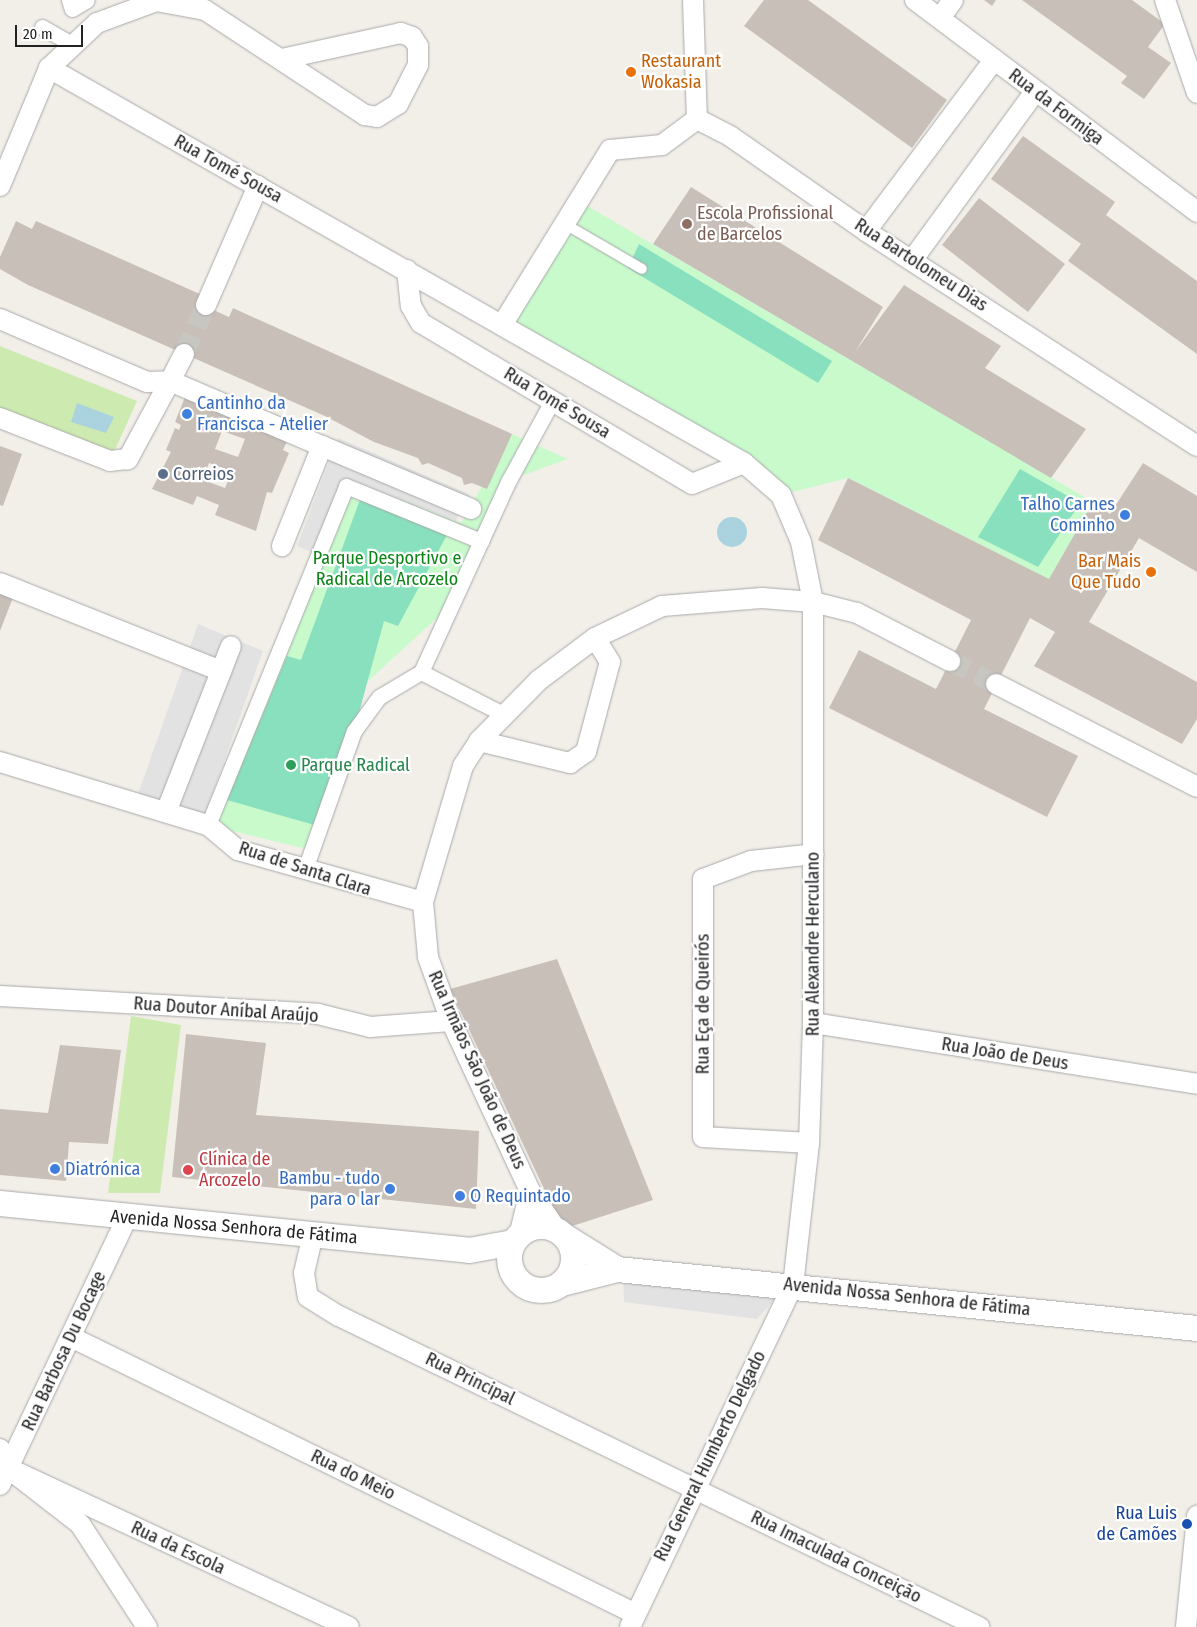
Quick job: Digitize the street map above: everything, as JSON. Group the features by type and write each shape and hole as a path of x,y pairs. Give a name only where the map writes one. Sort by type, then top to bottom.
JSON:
{"street":[{"path":"71,4 87,0"},
{"path":"502,325 610,150 662,145 697,118 693,0"},
{"name":"Rua da Formiga","path":"915,0 1197,212"},
{"path":"940,18 953,0"},
{"path":"1165,0 1197,93"},
{"path":"0,186 49,68 72,44 97,24 155,1 205,10 282,59 344,103 376,117 398,104 418,65 418,46 412,37 402,33 282,59"},
{"path":"42,27 72,44"},
{"path":"866,231 994,60"},
{"name":"Rua Tomé Sousa","path":"49,68 744,463 781,495 801,542 813,602"},
{"path":"913,259 1035,92"},
{"name":"Rua Bartolomeu Dias","path":"697,118 730,136 866,231 913,259 1197,446"},
{"path":"206,305 258,186"},
{"name":"Rua Tomé Sousa","path":"407,270 411,306 421,323 692,484 744,463"},
{"path":"0,319 147,382 170,381 470,509"},
{"path":"0,418 110,461 128,459 184,354"},
{"path":"305,869 354,730 379,698 421,672 482,540 552,400"},
{"path":"282,546 322,446"},
{"path":"208,825 346,486 482,540"},
{"path":"0,583 221,671"},
{"name":"Rua Irmãos São João de Deus","path":"561,1233 530,1191 451,1021 428,957 423,902 463,766 479,741 539,680 595,638 662,606 762,598 813,602 857,613 950,661"},
{"name":"Rua Alexandre Herculano","path":"793,1285 809,1143 813,1023 813,602"},
{"path":"479,741 570,763 586,752 610,662 595,638"},
{"path":"166,812 231,646"},
{"path":"421,672 505,715"},
{"path":"996,684 1197,788"},
{"name":"Rua de Santa Clara","path":"0,762 208,825 238,850 423,902"},
{"name":"Rua Eça de Queirós","path":"809,1143 703,1136 703,879 751,861 814,854"},
{"name":"Rua Doutor Aníbal Araújo","path":"0,996 318,1014 370,1027 451,1021"},
{"name":"Rua João de Deus","path":"813,1023 1197,1084"},
{"name":"Rua Irmãos São João de Deus","path":"516,1237 530,1191"},
{"name":"Avenida Nossa Senhora de Fátima","path":"0,1203 469,1250 516,1237"},
{"name":"Rua Barbosa Du Bocage","path":"4,1477 127,1217"},
{"path":"538,1226 561,1233 573,1256 560,1283 542,1290 515,1278 508,1260 516,1237 538,1226"},
{"name":"Avenida Nossa Senhora de Fátima","path":"561,1233 617,1269"},
{"name":"Rua Principal","path":"313,1234 304,1273 308,1297 693,1486"},
{"name":"Avenida Nossa Senhora de Fátima","path":"469,1250 515,1278"},
{"name":"Avenida Nossa Senhora de Fátima","path":"560,1283 617,1269 793,1285 1197,1328"},
{"name":"Rua General Humberto Delgado","path":"633,1621 693,1486 793,1285"},
{"name":"Rua do Meio","path":"71,1337 633,1621"},
{"path":"0,1449 4,1477 80,1524 147,1627"},
{"name":"Rua da Escola","path":"4,1477 349,1627"},
{"name":"Rua Imaculada Conceição","path":"693,1486 979,1627"},
{"path":"1186,1627 1196,1529"}],"lane":[{"path":"565,224 642,269"}],"green space":[{"path":"579,201 1093,502 1049,579 848,478 781,495 509,321"},
{"path":"639,244 832,361 818,383 628,268"},
{"path":"0,346 137,401 110,461 0,418"},
{"name":"Parque Desportivo e Radical de Arcozelo","path":"512,434 568,459 509,480 452,604 366,683 311,850 208,825 348,479 461,523"},
{"path":"1020,469 1080,503 1038,567 978,537"},
{"name":"Parque Desportivo e Radical de Arcozelo","path":"361,497 448,533 398,626 384,621 354,731 318,826 227,800 287,656 301,660"},
{"path":"131,1016 181,1025 160,1193 108,1193"}],"shaded area":[{"path":"338,438 469,494 456,521 349,479 313,553 297,546"},
{"path":"198,624 263,651 205,816 138,794"},
{"path":"623,1276 778,1296 757,1319 624,1302"}],"water":[{"path":"77,403 114,417 106,433 71,422"},
{"path":"732,517 738,518 746,526 746,538 738,546 732,547 726,546 718,538 717,532 718,526 726,518"}],"building":[{"path":"764,0 808,0 947,100 912,148 744,26"},
{"path":"984,0 996,0 992,6"},
{"path":"1022,0 1132,0 1165,24 1148,47 1171,63 1144,99 1121,83 1127,76"},
{"path":"1023,136 1115,202 1106,215 1197,281 1197,354 1068,261 1081,244 991,179"},
{"path":"691,187 883,307 855,352 904,285 1001,346 985,368 1086,429 1051,478 653,244"},
{"path":"979,198 1065,264 1028,312 942,245"},
{"path":"16,221 32,229 36,221 202,295 198,303 229,317 233,308 512,434 487,489 472,483 464,485 462,478 428,463 422,465 418,458 374,442 325,416 28,285 0,269 0,257"},
{"path":"185,397 288,439 283,450 289,453 272,493 267,492 256,531 215,515 219,505 197,496 193,505 152,489 171,452 166,450 175,428 179,430 181,425 175,422","holes":["222,431 245,439 238,457 215,449","209,463 232,471 225,488 203,480"]},
{"path":"0,446 22,454 3,506 0,505"},
{"path":"1143,463 1197,496 1197,572 1139,538 1089,622 1197,682 1197,719 1182,744 1034,666 1055,632 1030,618 984,709 1078,756 1047,817 829,708 859,650 936,689 971,620 818,540 848,478 1049,579 1093,502 1110,514"},
{"path":"0,590 14,595 0,631"},
{"path":"557,959 653,1200 563,1229 450,989"},
{"path":"186,1034 266,1043 256,1115 479,1131 476,1209 172,1177"},
{"path":"60,1045 121,1050 108,1144 69,1142 66,1181 0,1175 0,1109 48,1113"}],"tunnel":[{"path":"184,354 206,305"},
{"path":"950,661 996,684"}],"place":[{"name":"Restaurant Wokasia","path":"631,72"},
{"name":"Escola Profissional de Barcelos","path":"687,224"},
{"name":"Cantinho da Francisca - Atelier","path":"187,414"},
{"name":"Correios","path":"163,474"},
{"name":"Talho Carnes Cominho","path":"1125,515"},
{"name":"Bar Mais Que Tudo","path":"1151,572"},
{"name":"Parque Radical","path":"291,765"},
{"name":"Diatrónica","path":"55,1169"},
{"name":"Clínica de Arcozelo","path":"188,1170"},
{"name":"Bambu - tudo para o lar","path":"390,1189"},
{"name":"O Requintado","path":"460,1196"},
{"name":"Rua Luis de Camões","path":"1187,1524"}]}
